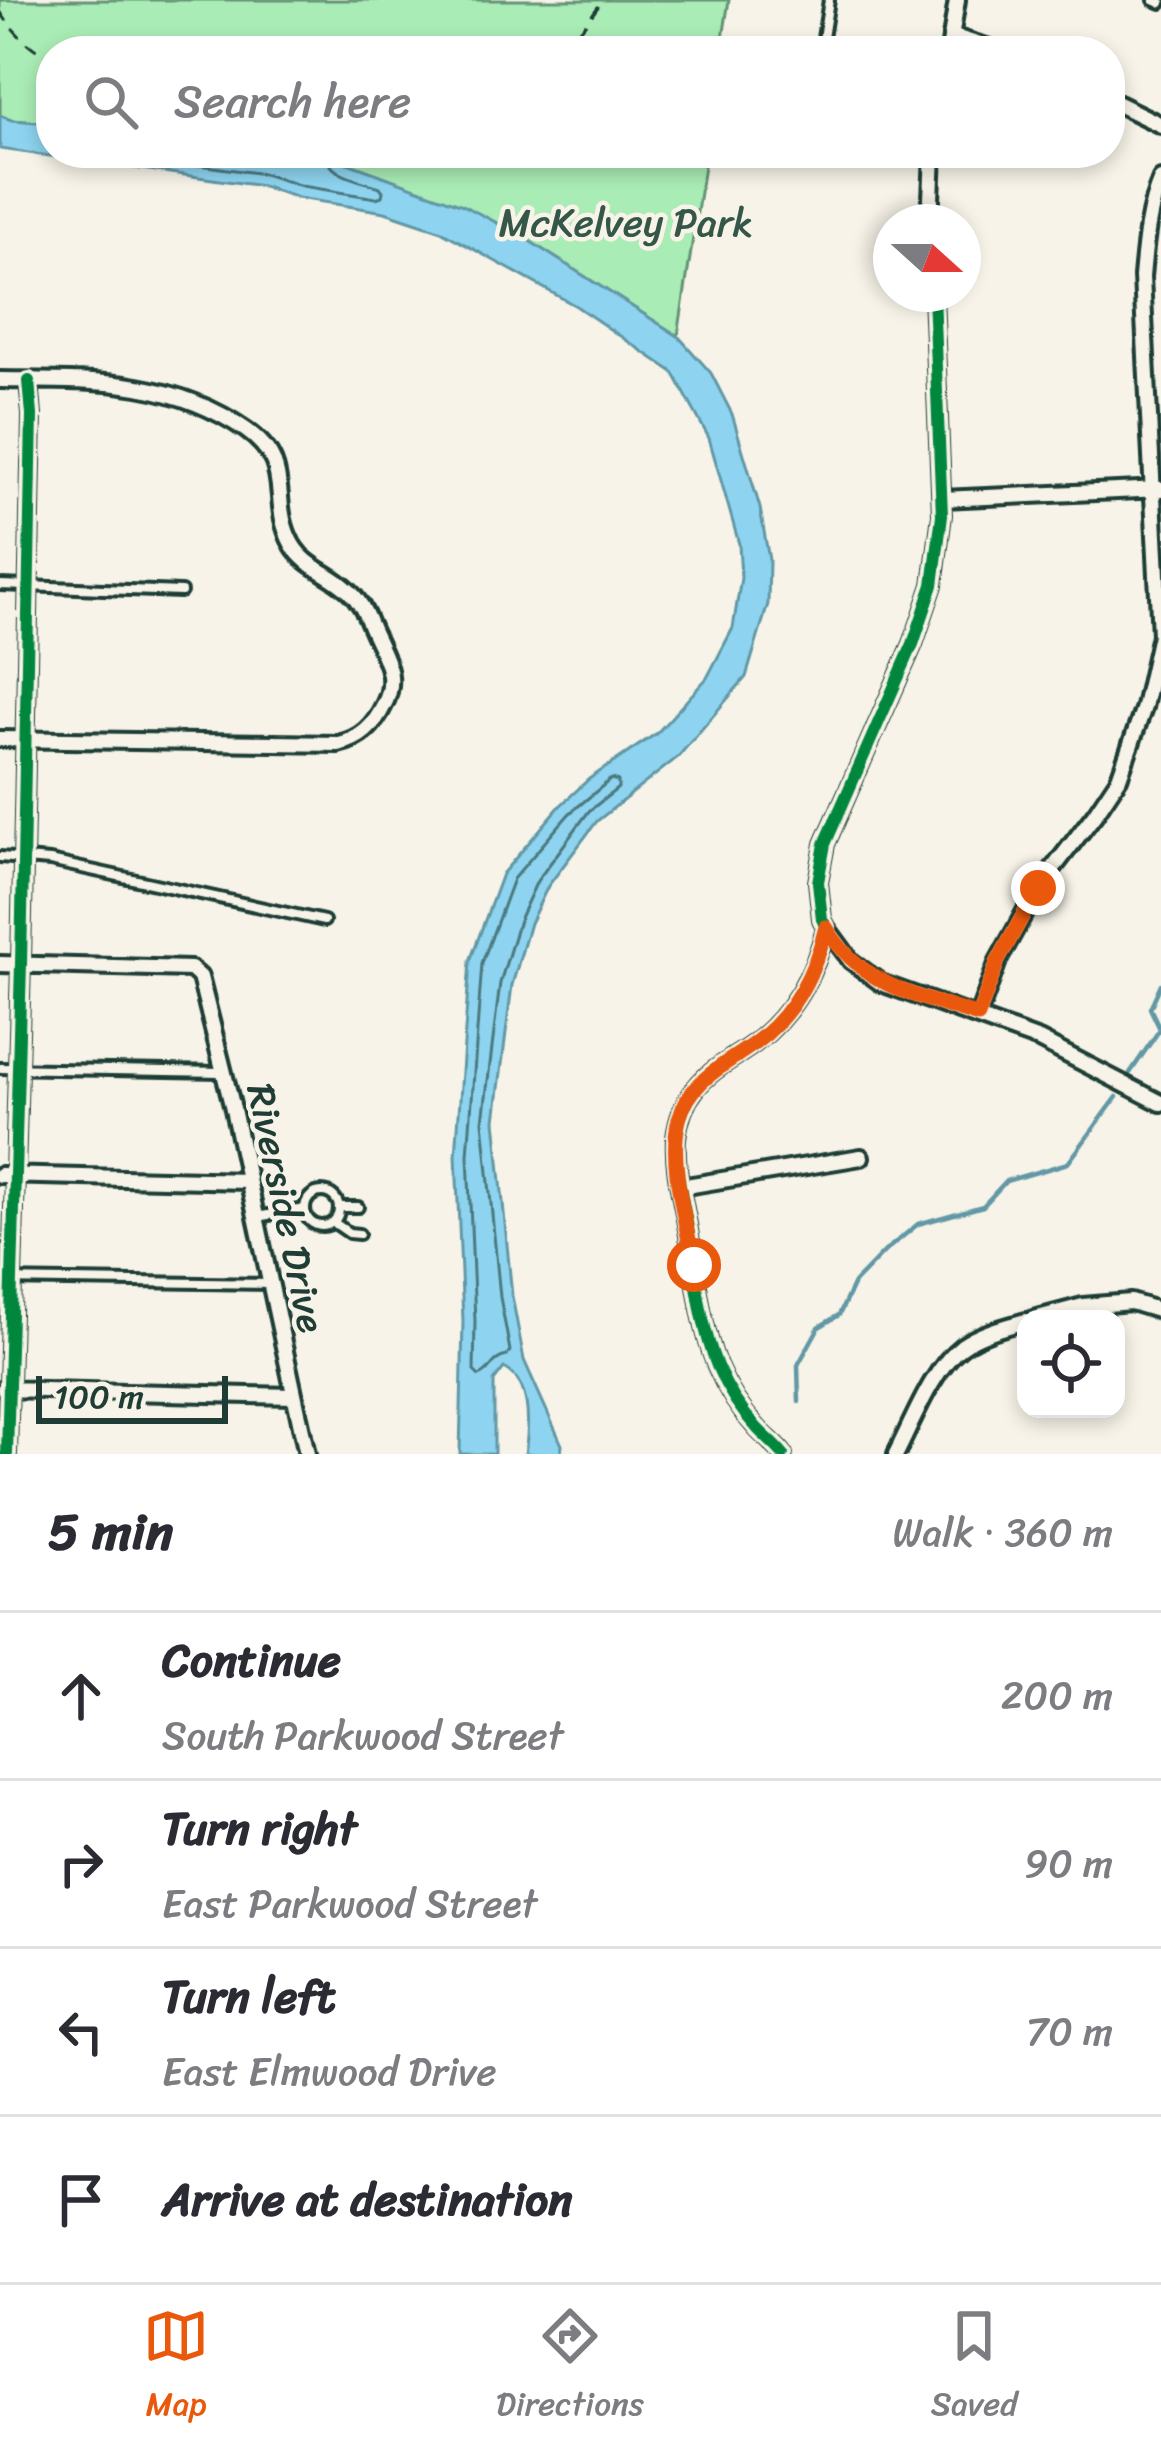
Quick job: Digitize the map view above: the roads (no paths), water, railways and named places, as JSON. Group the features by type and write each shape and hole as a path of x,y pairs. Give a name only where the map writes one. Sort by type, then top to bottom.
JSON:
{"street":[{"path":"951,36 957,0"},
{"path":"1125,107 1161,124"},
{"path":"931,204 932,168"},
{"path":"978,1016 998,961 1038,888 1118,778 1144,707 1160,635 1157,489 1147,411 1142,277 1145,241 1161,179"},
{"path":"934,312 941,499 938,557 929,600 820,863 819,901 826,927 851,962 881,983 1039,1040 1161,1103"},
{"path":"0,380 161,390 203,405 257,438 275,461 290,540 311,567 341,584 362,605 390,665 392,680 383,708 366,732 338,744 0,739"},
{"path":"7,1454 7,1175 21,964 29,380"},
{"path":"941,499 1157,489"},
{"path":"783,1454 743,1411 718,1367 680,1187 676,1141 688,1099 700,1082 756,1042 787,1012 806,982 826,927"},
{"path":"0,964 21,964"},
{"name":"Riverside Drive","path":"21,964 190,969 200,977 307,1454"},
{"path":"680,1187 861,1157"},
{"path":"7,1175 247,1181"},
{"path":"1068,1310 1131,1302 1161,1311"},
{"path":"896,1454 944,1364 975,1338 1017,1324"},
{"path":"4,1389 293,1396"}],"lane":[{"path":"823,36 829,0"},
{"path":"0,585 181,592"},
{"path":"0,857 50,861 324,921"},
{"path":"0,1068 224,1072"},
{"path":"324,1192 339,1207 333,1222 323,1226 313,1223 305,1209 313,1195 324,1192"},
{"path":"339,1207 358,1207"},
{"path":"254,1217 305,1209"},
{"path":"333,1222 359,1234"},
{"path":"6,1280 269,1284"}],"water":[{"path":"0,115 36,122 36,154 0,149"},
{"path":"135,168 361,168 463,205 520,235 678,336 711,373 732,414 760,508 769,560 768,604 746,677 678,757 597,821 548,886 530,923 512,985 495,1120 512,1296 524,1360 562,1445 561,1454 525,1454 524,1394 504,1368 494,1381 494,1454 460,1454 463,1321 456,1155 470,961 502,874 560,806 589,779 657,733 707,678 733,628 741,578 739,544 709,438 673,372 576,306 439,230 385,212 298,198 262,186"}],"waterway":[{"path":"1130,1073 1160,1029 1150,1008 1161,984"},
{"path":"799,1402 798,1365 819,1327 839,1315 854,1283 885,1251 918,1224 983,1206 1006,1181 1068,1163 1117,1097"}],"park label":[{"name":"McKelvey Park","path":"626,222"}]}
